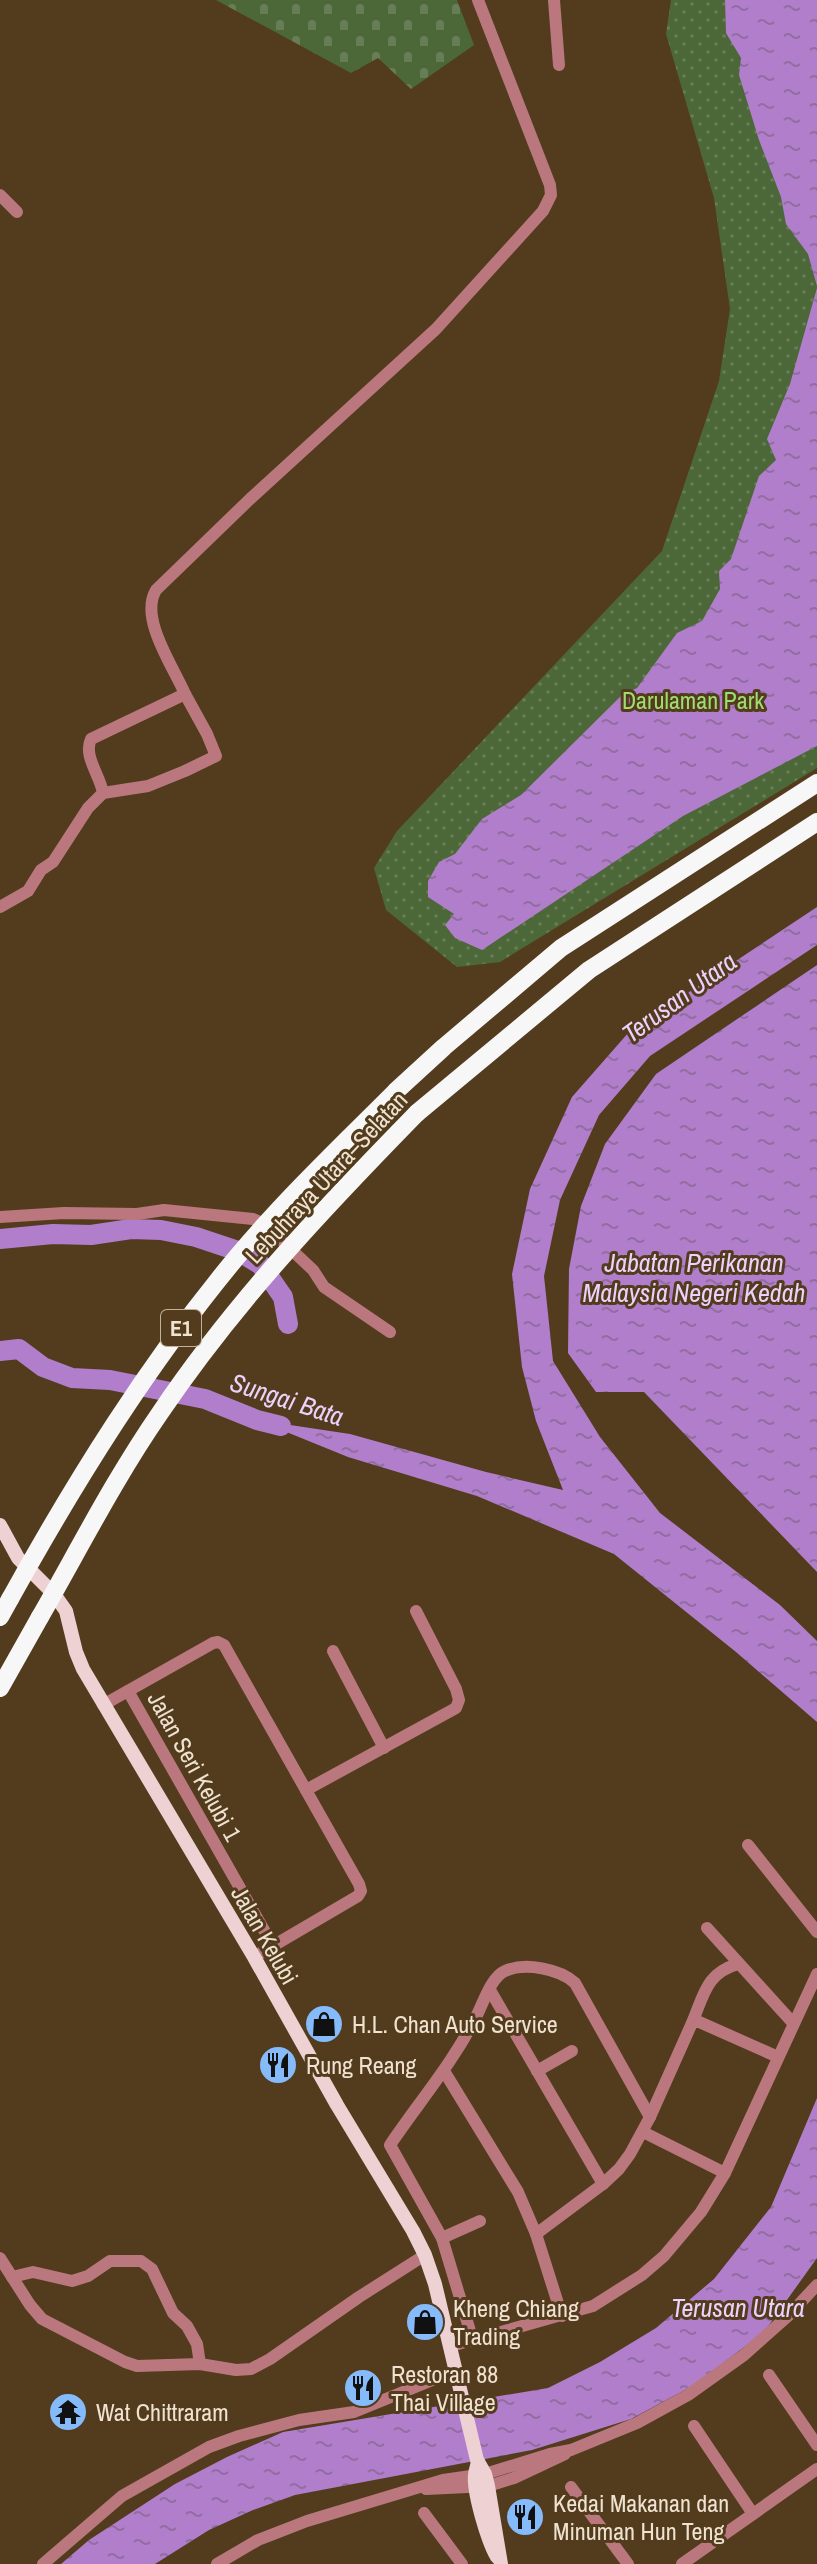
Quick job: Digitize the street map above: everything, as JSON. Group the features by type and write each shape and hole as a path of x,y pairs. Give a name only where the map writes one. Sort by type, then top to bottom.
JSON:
{"highway":[{"name":"Lebuhraya Utara–Selatan","path":"0,1617 76,1484 180,1329 237,1256 396,1091 465,1028 561,948 817,783"},
{"name":"Lebuhraya Utara–Selatan","path":"0,1688 107,1497 160,1412 245,1298 299,1236 417,1113 589,970 817,822"}],"main road":[{"name":"Jalan Kelubi","path":"0,1525 18,1558 63,1605 83,1669 103,1705 254,1957 425,2255 459,2377 501,2564"}],"street":[{"path":"0,907 28,891 41,870 53,862 88,808 103,793 148,786 216,756 152,621 150,603 156,590 250,499 436,329 538,218 551,195 536,147 478,0"},
{"path":"554,0 559,65"},
{"path":"0,195 17,212"},
{"path":"103,793 88,751 91,739 185,694"},
{"path":"0,1217 64,1213 137,1214 164,1210 253,1219 313,1270 324,1287 390,1332"},
{"path":"306,1790 456,1708 459,1700 456,1689 416,1611"},
{"path":"103,1705 218,1642 224,1645 361,1891 358,1896 254,1957"},
{"path":"333,1651 384,1748"},
{"name":"Jalan Seri Kelubi 1","path":"128,1691 273,1946"},
{"path":"748,1845 817,1932"},
{"path":"707,1928 793,2023"},
{"path":"536,2234 619,2169 643,2132 710,1980 719,1972 738,1964"},
{"path":"473,2341 442,2238 390,2145 444,2071 498,1977 508,1970 533,1968 555,1971 569,1977 582,1992 650,2117"},
{"path":"451,2346 593,2306 664,2256 701,2212 725,2173 817,1974"},
{"path":"490,1990 603,2184"},
{"path":"692,2023 697,2021 778,2057"},
{"path":"537,2071 572,2051"},
{"path":"444,2071 518,2192 536,2234 562,2316"},
{"path":"643,2132 725,2173"},
{"path":"413,2231 433,2220"},
{"path":"442,2238 480,2221"},
{"path":"0,2258 42,2319 125,2362 144,2366 200,2364 236,2370 251,2369 270,2359 425,2255"},
{"path":"12,2277 33,2272 72,2281 88,2276 110,2261 141,2261 152,2269 173,2313 187,2326 197,2344 200,2364"},
{"path":"217,2564 258,2540 307,2521 416,2489 571,2450 637,2423 688,2395 744,2355 782,2322 817,2285"},
{"path":"769,2375 817,2445"},
{"path":"43,2564 122,2496 209,2447 299,2420 354,2412 459,2377"},
{"path":"694,2426 753,2514"},
{"path":"682,2564 817,2469"},
{"path":"571,2487 628,2564"},
{"path":"424,2513 462,2564"}],"green space":[{"path":"216,0 457,0 474,45 411,89 378,58 351,73"},
{"name":"Darulaman Park","path":"671,0 817,0 817,768 500,962 457,967 386,910 374,868 397,831 662,551 719,381 730,309 714,198 666,34"}],"water":[{"path":"725,0 817,0 817,286 808,254 786,224 781,197 739,75 741,58 726,33"},
{"path":"817,288 817,746 683,816 482,950 455,938 445,925 454,914 428,897 428,881 439,862 455,854 482,819 521,795 622,695 637,688 677,633 702,621 720,589 719,571 731,559 759,476 776,460 767,439 790,384"},
{"path":"817,907 817,945 650,1056 599,1115 560,1200 544,1276 553,1361 600,1437 660,1513 780,1605 817,1641 817,1722 614,1554 477,1496 348,1457 257,1420 350,1434 563,1490 536,1421 522,1367 512,1274 530,1189 572,1097 629,1032"},
{"name":"Jabatan Perikanan Malaysia Negeri Kedah","path":"817,965 817,1572 644,1392 596,1392 568,1353 569,1269 581,1206 605,1144 656,1074"},
{"name":"Terusan Utara","path":"817,2098 817,2258 764,2332 694,2385 631,2419 532,2450 295,2495 209,2530 155,2564 61,2564 89,2540 175,2484 283,2432 548,2388 600,2362 656,2328 714,2279 771,2207"}],"waterway":[{"path":"0,1239 53,1234 91,1235 131,1229 161,1230 196,1237 238,1251 261,1265 283,1297 288,1324"},
{"name":"Sungai Bata","path":"0,1351 19,1349 43,1367 72,1378 110,1380 205,1399 281,1426"}],"place":[{"name":"H.L. Chan Auto Service","path":"324,2024"},
{"name":"Rung Reang","path":"278,2065"},
{"name":"Kheng Chiang Trading","path":"425,2322"},
{"name":"Restoran 88 Thai Village","path":"363,2388"},
{"name":"Wat Chittraram","path":"68,2412"},
{"name":"Kedai Makanan dan Minuman Hun Teng","path":"525,2517"}]}
